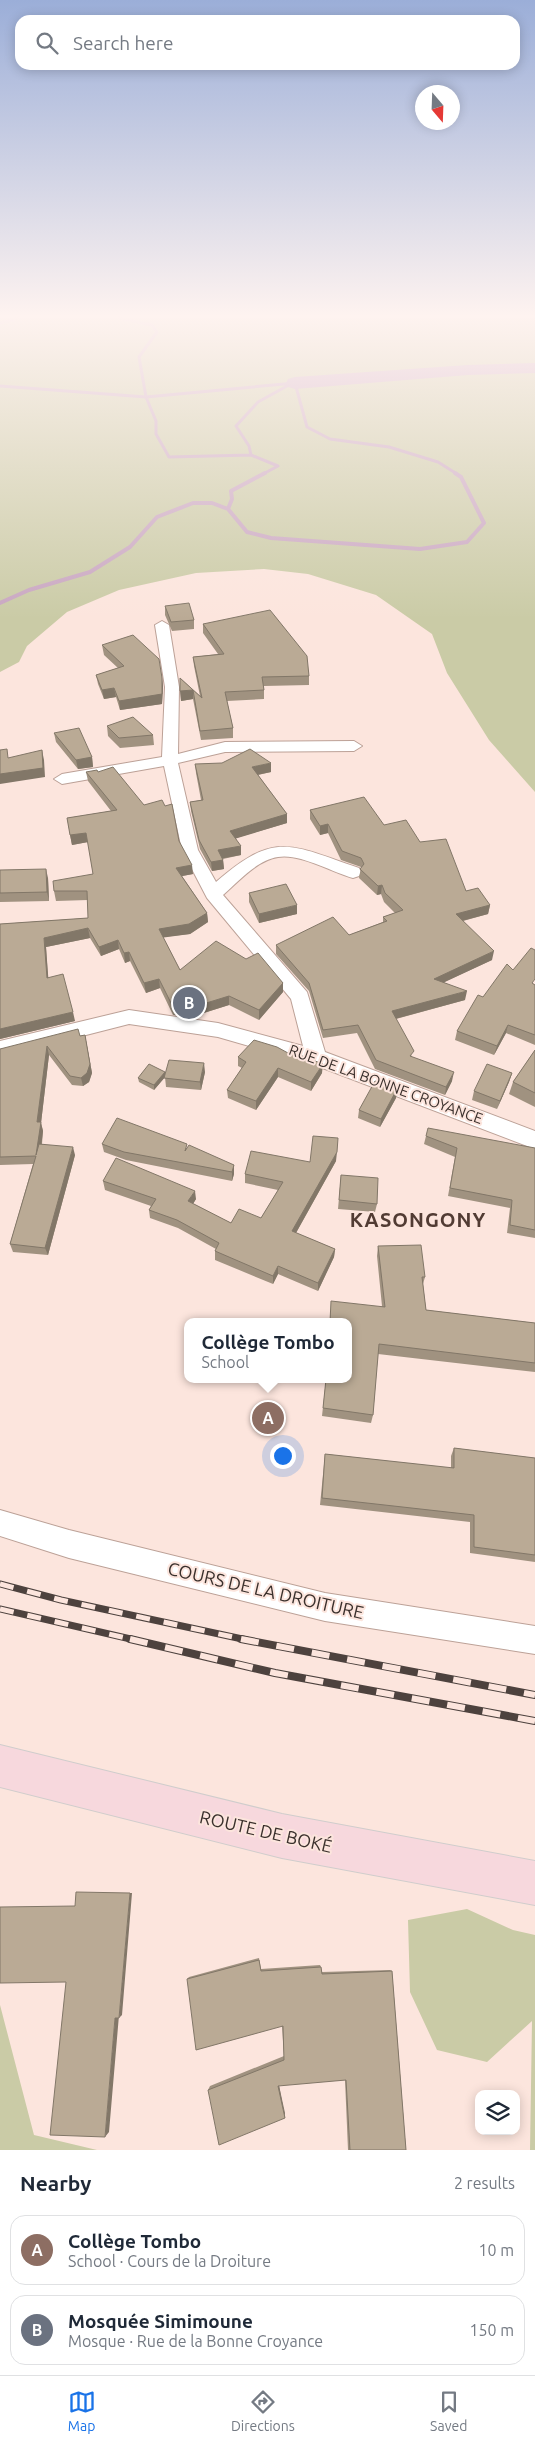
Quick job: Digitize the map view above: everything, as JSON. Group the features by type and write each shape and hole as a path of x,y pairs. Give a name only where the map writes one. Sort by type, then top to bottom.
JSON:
{"main road":[{"name":"ROUTE DE BOKÉ","path":"0,1766 282,1836 535,1884"}],"street":[{"path":"162,625 172,687 170,760 190,850 213,894 300,997 316,1057"},
{"path":"62,779 170,760 225,747 354,746"},
{"path":"213,894 247,865 278,851 298,854 353,872"},
{"name":"RUE DE LA BONNE CROYANCE","path":"0,1049 129,1017 218,1030 316,1057 535,1140"},
{"name":"COURS DE LA DROITURE","path":"0,1523 69,1544 326,1606 535,1640"}],"green space":[{"path":"0,418 535,418 535,792 489,740 447,673 432,634 376,595 308,574 264,569 196,573 119,590 67,612 27,646 19,662 0,672"},
{"path":"467,1909 513,1930 535,1935 535,2150 530,2150 532,2021 487,2062 437,2050 410,1992 408,1920"},
{"path":"0,2005 34,2135 97,2150 0,2150"}],"building":[{"path":"189,603 194,620 171,622 165,606"},
{"path":"270,610 307,656 309,676 262,677 264,690 225,692 233,728 200,731 193,690 180,691 180,678 202,698 193,657 224,654 203,624"},
{"path":"133,635 159,659 162,694 119,701 114,688 102,690 96,675 124,666 102,645"},
{"path":"133,717 153,735 119,738 107,726"},
{"path":"79,728 92,757 76,760 54,733"},
{"path":"7,749 8,758 42,750 43,768 0,774 0,750"},
{"path":"250,749 271,763 252,767 287,814 230,831 241,846 218,850 223,860 211,862 199,840 190,802 203,800 195,764 222,763"},
{"path":"113,767 144,805 162,800 165,806 172,804 179,841 192,865 176,868 207,913 189,924 159,929 180,970 216,941 246,959 258,953 283,983 259,1010 229,996 190,1008 172,1005 159,979 144,983 129,952 124,953 118,940 99,947 88,928 44,938 47,978 63,974 73,1012 0,1029 0,924 88,918 87,891 54,891 53,881 93,874 86,833 70,835 67,818 117,810 86,772 97,770 98,772"},
{"path":"364,797 384,825 406,820 420,842 446,839 466,891 478,888 490,905 456,914 494,951 434,979 467,991 392,1011 414,1051 410,1056 454,1072 446,1087 376,1060 358,1025 323,1030 309,983 276,945 333,917 349,935 387,921 383,917 403,910 385,893 382,885 378,886 360,869 364,864 361,858 342,851 328,824 320,826 310,810"},
{"path":"46,869 47,892 0,893 0,870"},
{"path":"286,884 297,905 259,914 249,893"},
{"path":"531,948 535,950 535,979 532,983 535,985 535,1035 508,1025 497,1046 457,1031 478,995 483,997 507,964 513,970"},
{"path":"78,1029 80,1036 85,1035 90,1064 87,1073 81,1078 70,1076 47,1046 37,1122 41,1122 36,1155 39,1144 73,1147 45,1248 10,1244 36,1156 0,1157 0,1049"},
{"path":"254,1040 323,1064 311,1082 278,1068 256,1101 227,1090 246,1062 238,1057"},
{"path":"535,1050 535,1093 513,1082"},
{"path":"169,1060 204,1063 200,1082 164,1078"},
{"path":"149,1064 165,1072 154,1085 138,1078"},
{"path":"487,1064 512,1073 500,1101 474,1091"},
{"path":"375,1081 397,1089 381,1119 359,1110"},
{"path":"117,1118 187,1144 185,1151 189,1145 234,1165 232,1172 124,1152 102,1144"},
{"path":"428,1128 535,1148 535,1230 510,1225 512,1200 450,1188 457,1148 426,1136"},
{"path":"313,1136 338,1138 337,1152 292,1231 335,1249 318,1283 278,1266 273,1276 215,1251 219,1243 177,1220 149,1210 156,1199 103,1181 116,1158 195,1191 188,1201 231,1223 239,1209 261,1218 283,1182 245,1174 251,1151 310,1162"},
{"path":"341,1175 378,1178 377,1204 339,1200"},
{"path":"421,1245 425,1277 422,1277 426,1310 535,1323 535,1363 379,1344 373,1415 323,1408 326,1383 352,1383 352,1318 330,1318 331,1301 385,1307 378,1246"},
{"path":"454,1448 535,1458 535,1555 474,1547 474,1515 322,1498 325,1454 454,1468"},
{"path":"76,1892 130,1893 119,2018 115,2018 105,2137 50,2135 66,1982 0,1983 0,1907 75,1906"},
{"path":"259,1960 261,1971 321,1967 322,1974 392,1971 406,2150 350,2150 346,2080 278,2086 285,2118 219,2145 208,2090 284,2060 283,2026 196,2050 187,1979"}],"waterway":[{"path":"155,418 156,434 169,457 251,455"},
{"path":"243,418 236,426 249,446 251,455"},
{"path":"305,418 307,427 330,439 389,447 438,462 457,474"},
{"path":"251,455 278,466 263,474"},
{"path":"228,509 232,499 231,491 265,473"},
{"path":"228,509 247,532 271,538 420,549 467,542 484,523 461,477 455,473"},
{"path":"0,603 29,590 90,572 130,547 157,517 193,503 212,503 228,509"}],"railway":[{"path":"0,1584 61,1600 247,1640"},
{"path":"0,1609 135,1640"},
{"path":"130,1639 275,1673 535,1721"},
{"path":"241,1639 535,1695"}],"place":[{"name":"Mosquée Simimoune","path":"189,1003"},
{"name":"Collège Tombo","path":"268,1418"}],"district":[{"name":"KASONGONY","path":"418,1219"}]}
